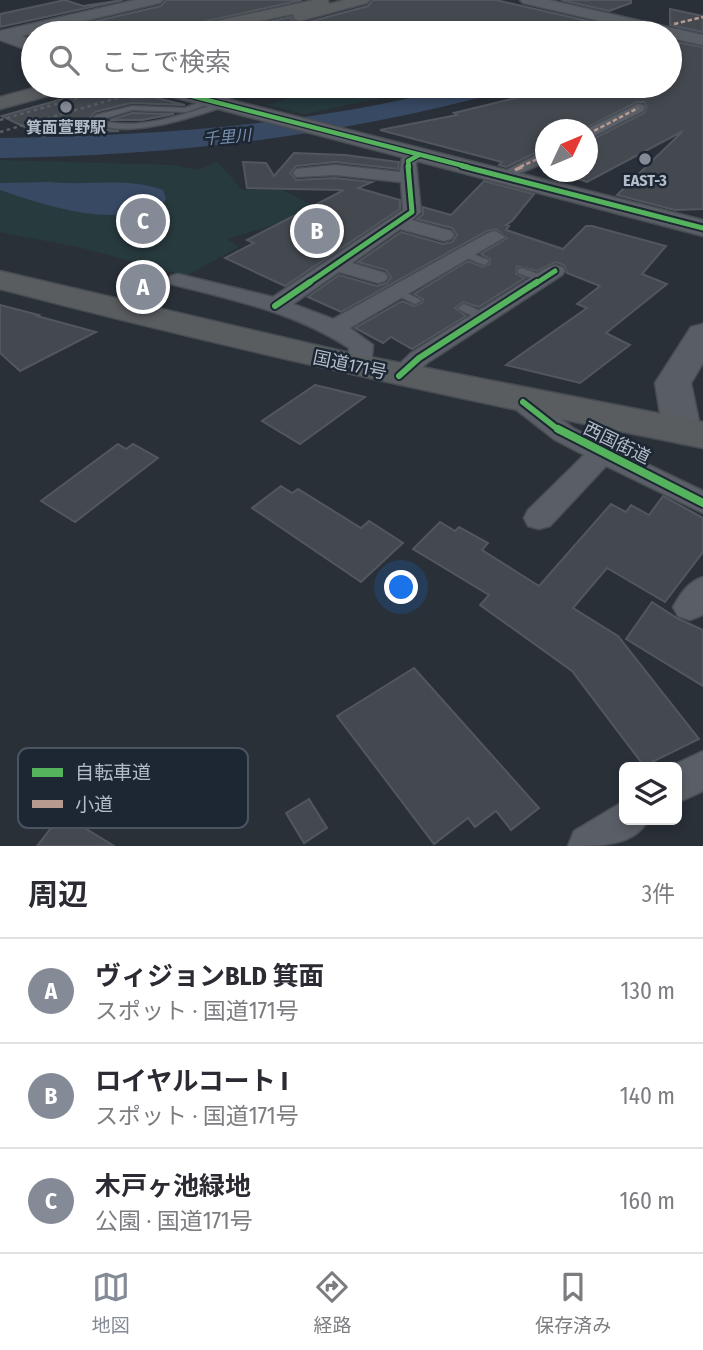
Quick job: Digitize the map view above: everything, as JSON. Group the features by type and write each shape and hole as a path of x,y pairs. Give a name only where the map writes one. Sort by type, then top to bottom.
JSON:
{"highway":[{"path":"280,21 363,0"},
{"path":"294,21 363,0"},
{"path":"238,21 328,1"},
{"path":"253,21 328,1"},
{"path":"0,88 21,82"},
{"path":"0,95 21,89"},
{"path":"0,103 21,97"},
{"name":"国道171号","path":"0,280 197,330 523,402 696,424"}],"street":[{"path":"77,0 108,11"},
{"path":"62,21 155,0"},
{"path":"521,0 538,1 630,21"},
{"path":"2,34 21,30"},
{"path":"682,33 701,37"},
{"path":"2,34 21,42"},
{"path":"200,98 703,229"},
{"path":"598,128 638,108"},
{"path":"275,306 412,212 408,161 419,155"},
{"path":"514,170 535,160"},
{"path":"300,172 335,170 409,178"},
{"path":"398,222 444,236"},
{"path":"335,327 406,296 475,258 495,237"},
{"path":"335,264 378,277"},
{"path":"399,376 473,312 540,274"},
{"path":"178,279 275,306 335,327 361,345 359,367"},
{"path":"696,424 673,383 703,334"},
{"name":"西国街道","path":"523,402 564,434 703,503"},
{"path":"539,518 602,453"},
{"path":"682,781 703,770"},
{"path":"589,846 620,825"}],"lane":[{"path":"216,102 186,110 132,108 99,117 94,121 104,124 160,122 191,116 216,102 223,98"}],"green space":[{"path":"288,98 382,98 304,114 261,103 270,104"},
{"path":"0,160 175,165 197,170 217,161 242,190 282,190 322,210 227,239 239,247 186,276 82,248 0,232"}],"water":[{"path":"0,183 150,186 163,190 166,199 160,208 140,213 99,215 39,203 0,190"}],"building":[{"path":"65,0 83,6 123,0 0,27 0,14"},
{"path":"166,0 302,0 207,21 97,21 161,6"},
{"path":"373,0 496,0 588,21 312,21 368,6"},
{"path":"561,0 631,0 631,3 609,11"},
{"path":"670,9 703,16 703,32 682,28 682,21 670,21"},
{"path":"291,17 293,21 272,21"},
{"path":"682,43 703,47 703,209 675,210 617,195 683,131 598,176 598,136 644,113 647,107 644,102 637,102 598,122 598,119 535,119 535,153 506,167 499,165 502,162 380,130 457,115 454,113 516,98 682,98"},
{"path":"66,98 157,98 185,105 131,103 95,112 87,121 103,129 119,131 78,132 48,125 45,137 2,116"},
{"path":"132,113 174,114 142,120 110,120"},
{"path":"294,153 345,155 399,162 398,169 335,162 296,166 290,173 296,180 335,178 372,182 358,188 400,200 400,209 285,286 225,258 254,243 247,240 344,190 247,188 243,162 266,163 274,176"},
{"path":"484,181 534,194 506,225 509,226 506,230 563,249 586,226 666,246 642,274 667,284 606,333 630,345 580,383 506,365 587,308 577,304 600,286 567,273 564,265 556,262 537,271 517,266 516,274 525,278 479,307 463,302 455,308 466,316 412,349 391,337 383,343 355,328 402,301 414,306 422,303 423,299 414,294 468,261 483,267 490,264 490,259 481,254 507,238 496,229 487,231 341,312 308,297 339,275 377,286 387,283 391,277 386,270 358,262 401,232 443,244 452,242 457,235 452,228 417,219 423,214 423,207 451,215"},
{"path":"0,305 96,332 20,371 0,353"},
{"path":"315,385 365,397 300,444 262,421"},
{"path":"118,444 126,449 133,444 158,458 75,522 41,501"},
{"path":"281,486 292,493 298,489 361,528 369,521 403,543 361,582 252,508"},
{"path":"663,496 703,518 703,552 665,602 607,568 573,608 618,636 699,739 652,762 641,762 572,671 480,605 489,595 413,549 440,522 455,531 459,527 488,543 482,550 539,586 611,504 626,512 631,505 649,515"},
{"path":"652,602 703,630 703,686 626,639"},
{"path":"414,668 539,808 511,830 496,811 475,827 468,818 434,844 337,716"},
{"path":"309,799 327,828 304,843 286,813"},
{"path":"51,828 85,828 114,846 37,846"}],"waterway":[{"name":"千里川","path":"682,33 703,27"},
{"name":"千里川","path":"0,148 186,141 310,126 447,98"}],"railway":[{"path":"0,120 77,98"},
{"path":"0,132 118,98"}],"marked path":[{"path":"682,22 703,17"},
{"path":"598,129 638,108"},
{"path":"515,170 535,160"}],"cycle path":[{"path":"199,98 703,228"},
{"path":"275,306 412,212 408,161 419,155"},
{"path":"399,376 419,358 555,271"},
{"path":"523,402 564,434 703,503"}],"place":[{"name":"箕面萱野駅","path":"66,107"},
{"name":"EAST-3","path":"645,159"},
{"name":"木戸ヶ池緑地","path":"143,221"},
{"name":"ロイヤルコート I","path":"317,231"},
{"name":"ヴィジョンBLD 箕面","path":"143,287"}]}
